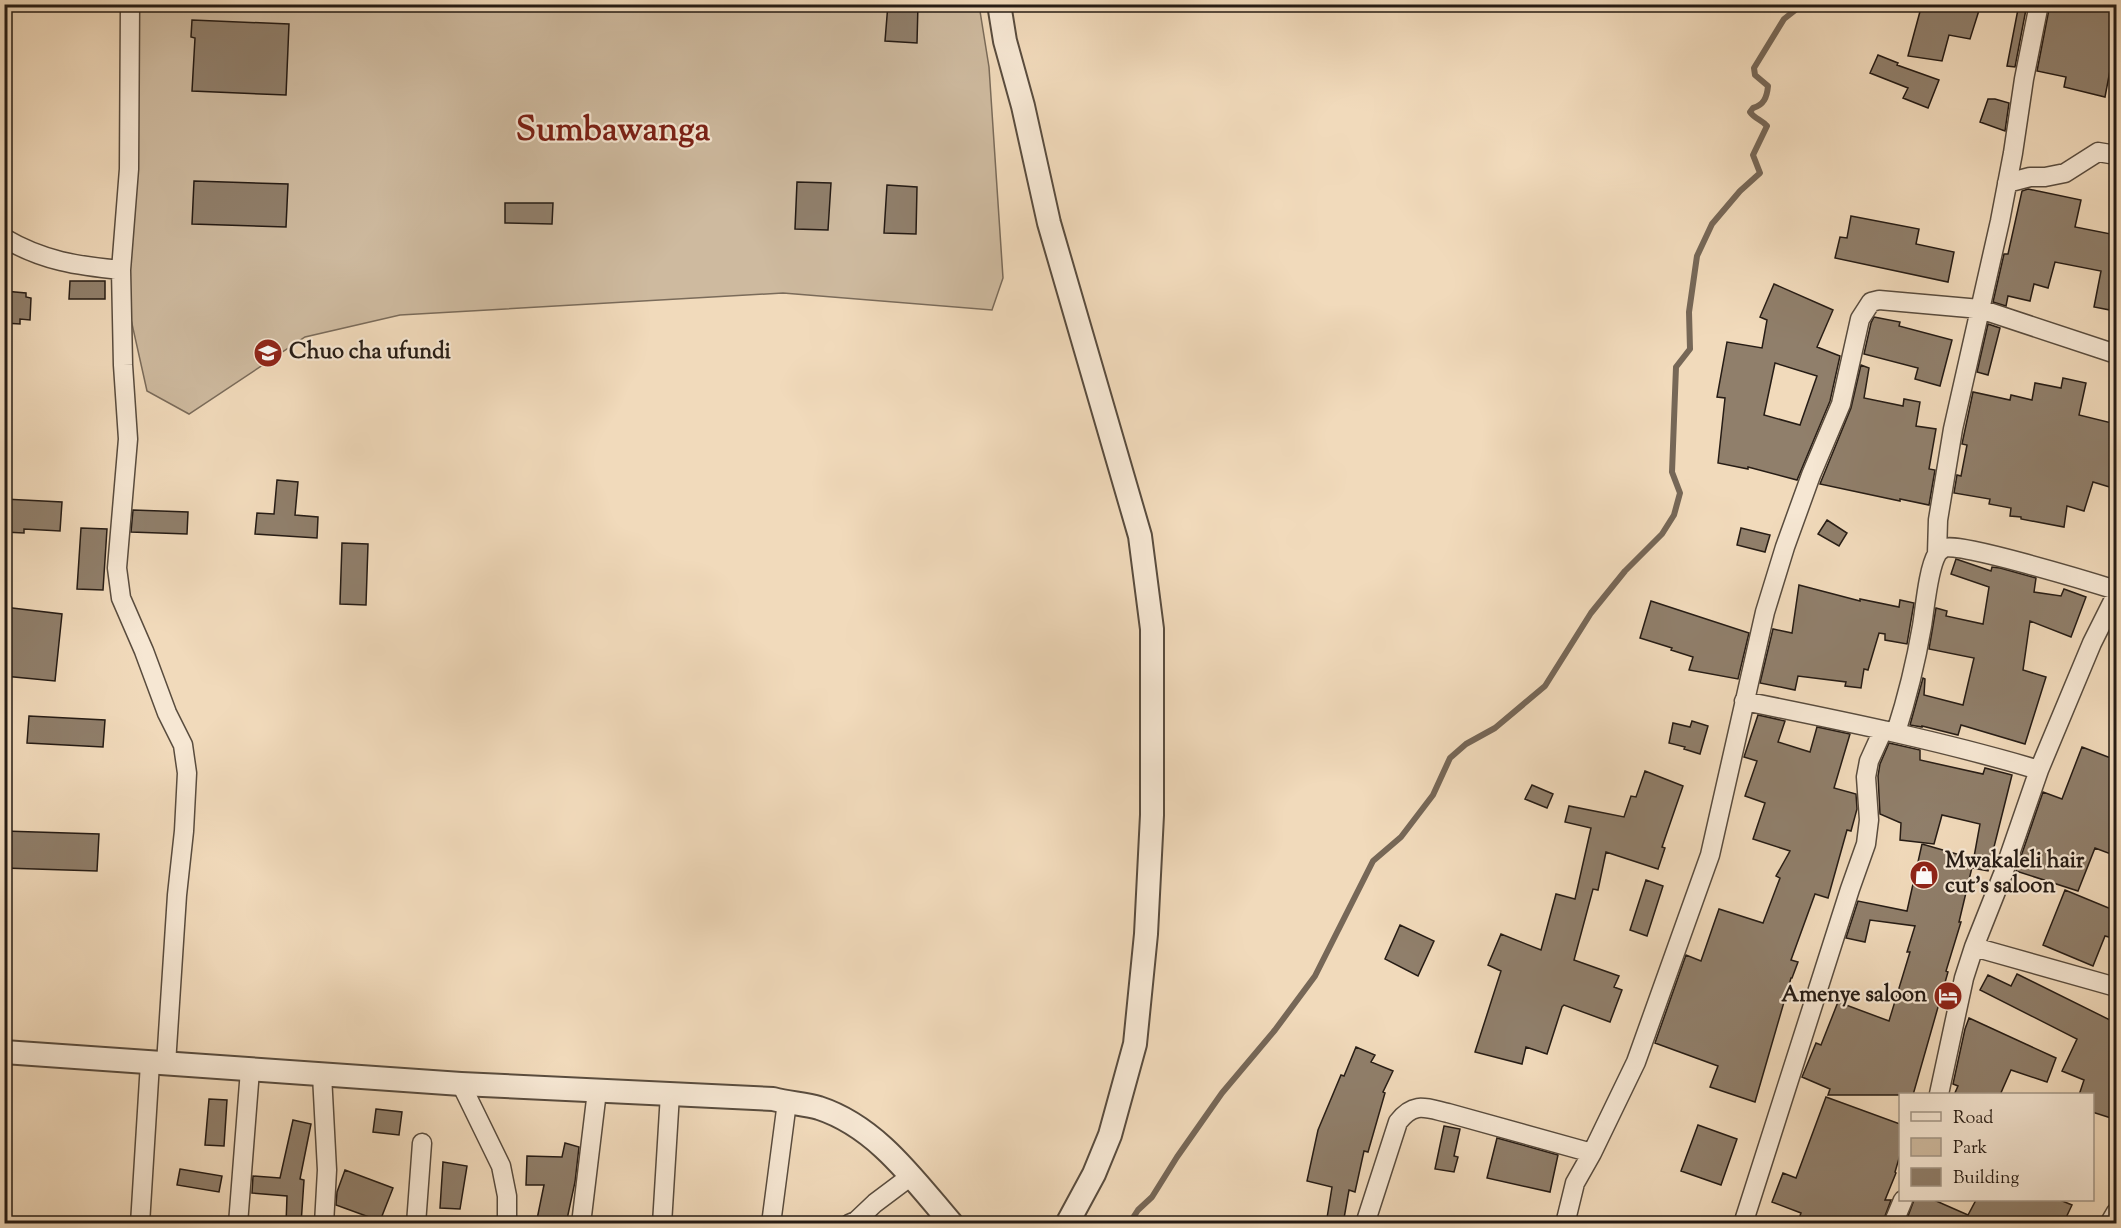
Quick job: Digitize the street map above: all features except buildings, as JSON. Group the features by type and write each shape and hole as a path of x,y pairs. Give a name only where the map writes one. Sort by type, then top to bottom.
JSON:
{"street":[{"path":"130,4 129,157 121,270 123,365 128,439 117,568 121,598 167,713 183,745 187,773 184,831 140,1224"},
{"path":"999,4 1005,41 1023,106 1049,223 1140,536 1152,629 1152,815 1146,934 1135,1044 1110,1136 1079,1206 1067,1224"},
{"path":"1743,1224 1866,844 1869,820 1866,777 1869,761 1903,712 1937,554 1938,520 1953,429 2007,183 2039,4"},
{"path":"2007,183 2030,177 2065,173 2098,152 2116,154"},
{"path":"4,238 21,248 64,263 121,270"},
{"path":"1565,1224 1575,1182 1592,1153 1636,1062 1710,855 1765,612 1811,474 1840,404 1857,328 1865,309 1871,302 1879,300 1980,309 2116,354"},
{"path":"1937,554 1948,546 1973,551 2116,590"},
{"path":"1939,1093 1961,989 1974,947 2003,874 2025,803 2092,643 2116,595"},
{"path":"1744,701 1889,731 1978,752 2038,770"},
{"path":"1974,947 2116,987"},
{"path":"4,1052 461,1084 787,1102 819,1108 849,1121 878,1142 952,1224"},
{"path":"238,1224 250,1070"},
{"path":"322,1075 327,1170 324,1224"},
{"path":"461,1084 501,1166 507,1196 507,1224"},
{"path":"581,1224 597,1091"},
{"path":"662,1224 670,1094"},
{"path":"771,1224 787,1102"},
{"path":"1365,1224 1398,1122 1407,1111 1414,1108 1424,1107 1448,1113 1592,1153"},
{"path":"416,1224 422,1143"},
{"path":"849,1224 856,1221 875,1203 911,1176"},
{"path":"1893,1224 1903,1201"},
{"path":"2109,1224 2116,1212"}],"green space":[{"name":"Chuo cha ufundi","path":"137,5 979,5 989,67 1003,278 992,310 783,293 400,315 305,337 189,414 147,391 130,315 130,267 135,210"}],"waterway":[{"path":"1129,1224 1138,1210 1152,1197 1222,1093 1275,1030 1315,976 1373,861 1401,837 1433,795 1450,758 1466,744 1495,728 1545,686 1591,613 1625,571 1662,534 1674,515 1680,493 1672,472 1676,367 1690,349 1689,312 1697,256 1712,224 1740,191 1760,173 1753,155 1767,126 1750,112 1764,100 1768,86 1755,75 1754,68 1784,19 1803,4"}],"place":[{"name":"Chuo cha ufundi","path":"268,353"},
{"name":"Mwakaleli hair cut's saloon","path":"1924,875"},
{"name":"Amenye saloon","path":"1948,996"}],"district":[{"name":"Sumbawanga","path":"613,131"}]}
